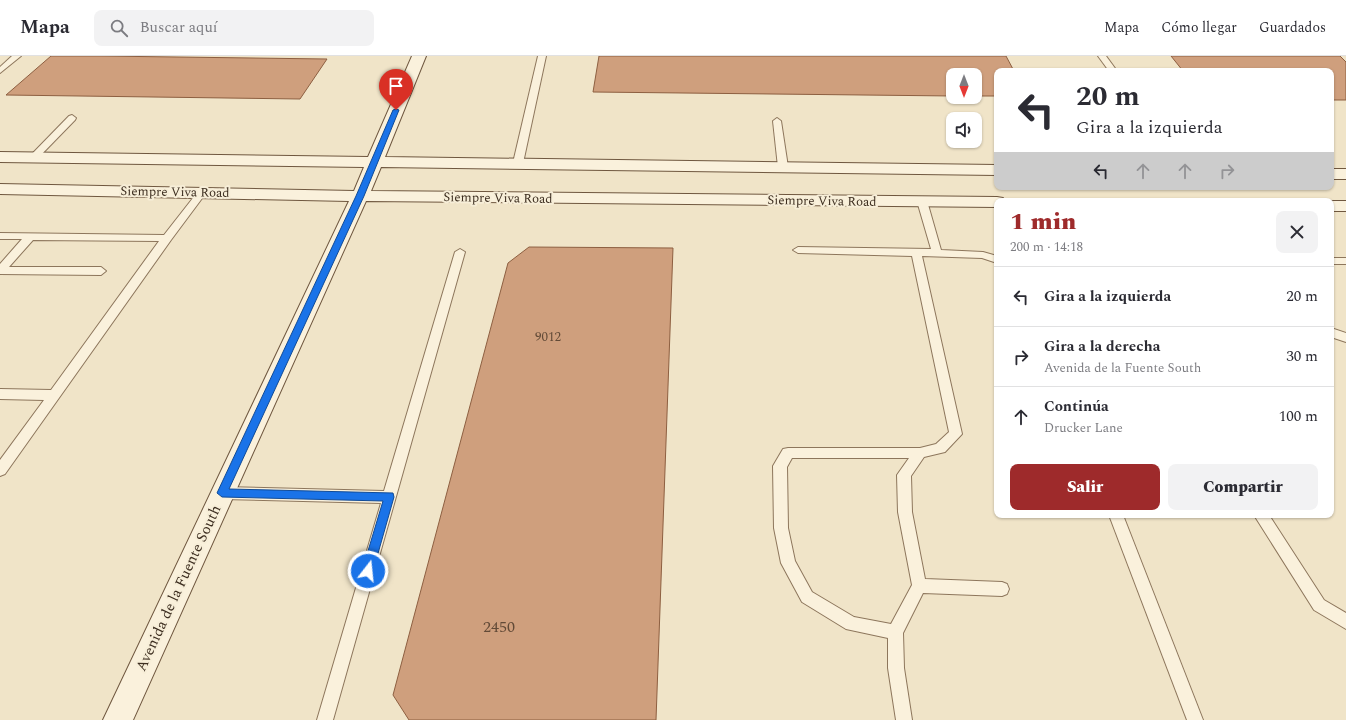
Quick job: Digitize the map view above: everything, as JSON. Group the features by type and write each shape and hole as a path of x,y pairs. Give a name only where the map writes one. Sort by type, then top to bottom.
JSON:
{"main road":[{"name":"Avenida de la Fuente South","path":"118,720 360,196 419,56"},
{"path":"0,157 994,170"},
{"path":"1334,174 1346,174"},
{"name":"Siempre Viva Road","path":"0,189 203,191 360,196 994,202"},
{"path":"1334,206 1346,206"}],"lane":[{"path":"0,70 17,56"},
{"path":"518,164 542,56"},
{"path":"1102,56 1111,68"},
{"path":"33,158 72,118"},
{"path":"776,121 783,167"},
{"path":"0,470 167,238 203,191"},
{"path":"922,201 937,253"},
{"path":"0,236 167,238"},
{"path":"31,236 0,270 101,271"},
{"path":"798,250 983,255 994,259"},
{"path":"325,720 460,252"},
{"path":"895,632 851,624 807,597 788,563 781,528 780,466 788,453 920,453 940,448 956,434 916,252"},
{"path":"1334,261 1346,261"},
{"path":"1334,333 1346,338"},
{"path":"0,394 53,395"},
{"path":"904,720 896,668 895,632 919,586 904,512 904,475 920,453"},
{"path":"222,493 389,497"},
{"path":"1117,518 1195,720"},
{"path":"1263,518 1319,605 1346,622"},
{"path":"919,586 1002,589"}],"building":[{"path":"51,56 327,59 300,99 6,95"},
{"path":"599,56 1006,56 1012,68 994,68 994,96 982,96 982,68 946,68 946,96 593,92"},
{"path":"1171,56 1340,56 1346,62 1346,100 1334,100 1334,68 1181,68"},
{"path":"529,247 673,248 656,720 409,720 393,695 508,263"}],"route":[{"path":"368,571 389,497 222,493 360,196 396,110"}]}
